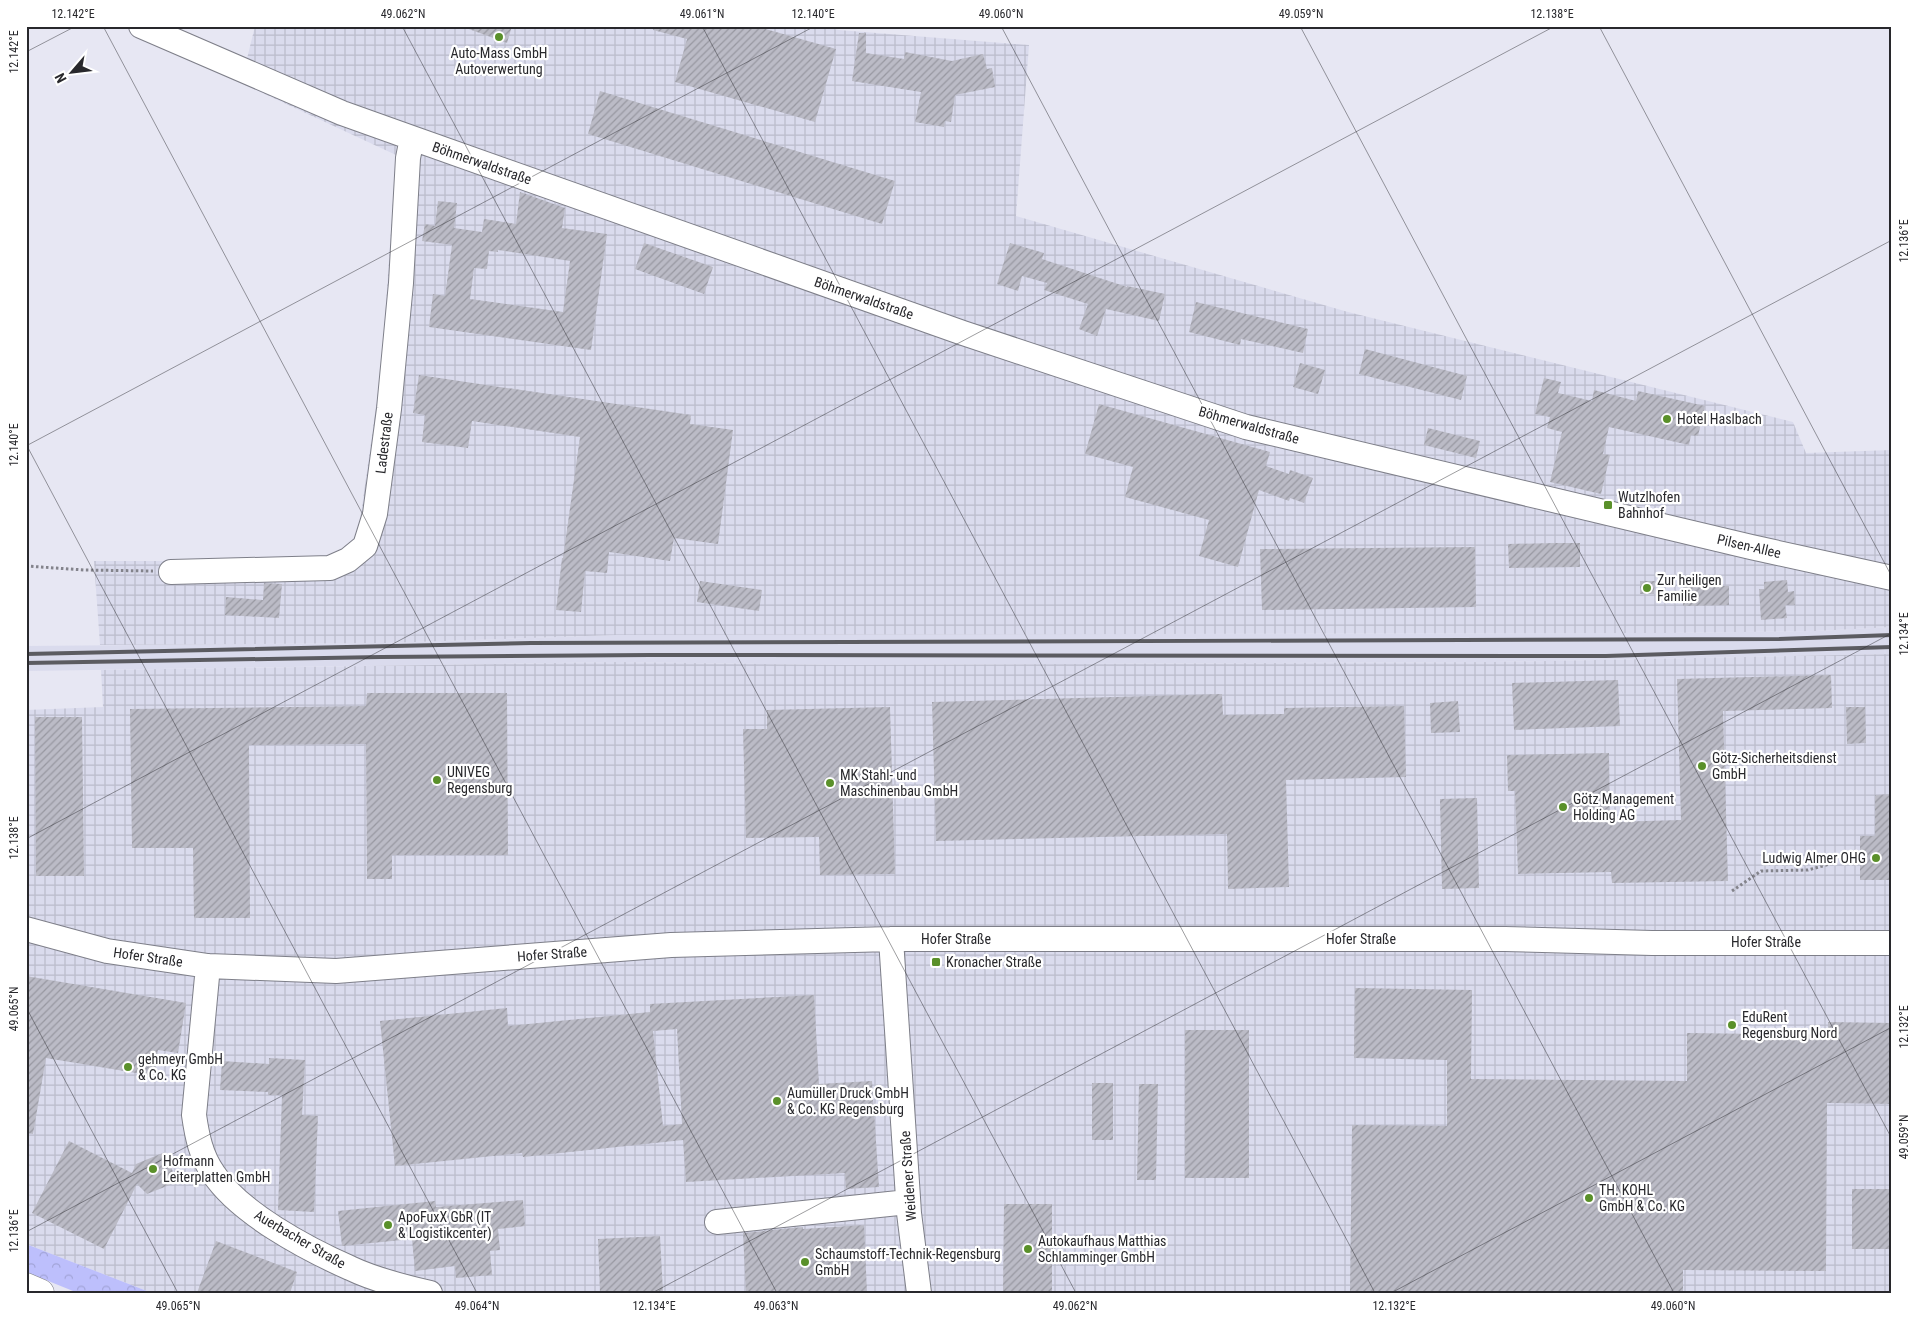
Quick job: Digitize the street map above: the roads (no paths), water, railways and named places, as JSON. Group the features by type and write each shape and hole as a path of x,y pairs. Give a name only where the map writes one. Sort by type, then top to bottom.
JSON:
{"highway":[{"path":"26,1287 40,1293"}],"street":[{"name":"Böhmerwaldstraße","path":"141,26 342,113 963,333 1237,424 1606,513"},
{"name":"Ladestraße","path":"171,572 330,568 348,560 365,546 375,514 389,409 401,284 408,158 412,138"},
{"name":"Pilsen-Allee","path":"1606,513 1892,578"},
{"name":"Hofer Straße","path":"26,929 107,952 208,966 336,971 671,945 891,939 1892,943"},
{"name":"Weidener Straße","path":"891,939 908,1202 919,1293"},
{"name":"Auerbacher Straße","path":"208,966 194,1116 196,1134 213,1173 237,1201 266,1223 320,1254 351,1269 430,1293"},
{"path":"717,1222 908,1202"}],"railway":[{"path":"26,654 531,643 1779,639 1892,635"},
{"path":"26,663 650,655 1606,656 1892,647"}],"place":[{"name":"Auto-Mass GmbH Autoverwertung","path":"499,37"},
{"name":"Hotel Haslbach","path":"1667,419"},
{"name":"Wutzlhofen Bahnhof","path":"1608,505"},
{"name":"Zur heiligen Familie","path":"1647,588"},
{"name":"Götz-Sicherheitsdienst GmbH","path":"1702,766"},
{"name":"UNIVEG Regensburg","path":"437,780"},
{"name":"MK Stahl- und Maschinenbau GmbH","path":"830,783"},
{"name":"Götz Management Holding AG","path":"1563,807"},
{"name":"Ludwig Almer OHG","path":"1876,858"},
{"name":"Kronacher Straße","path":"936,962"},
{"name":"EduRent Regensburg Nord","path":"1732,1025"},
{"name":"gehmeyr GmbH & Co. KG","path":"128,1067"},
{"name":"Aumüller Druck GmbH & Co. KG Regensburg","path":"777,1101"},
{"name":"Hofmann Leiterplatten GmbH","path":"153,1169"},
{"name":"TH. KOHL GmbH & Co. KG","path":"1589,1198"},
{"name":"ApoFuxX GbR (IT & Logistikcenter)","path":"388,1225"},
{"name":"Autokaufhaus Matthias Schlamminger GmbH","path":"1028,1249"},
{"name":"Schaumstoff-Technik-Regensburg GmbH","path":"805,1262"}]}
